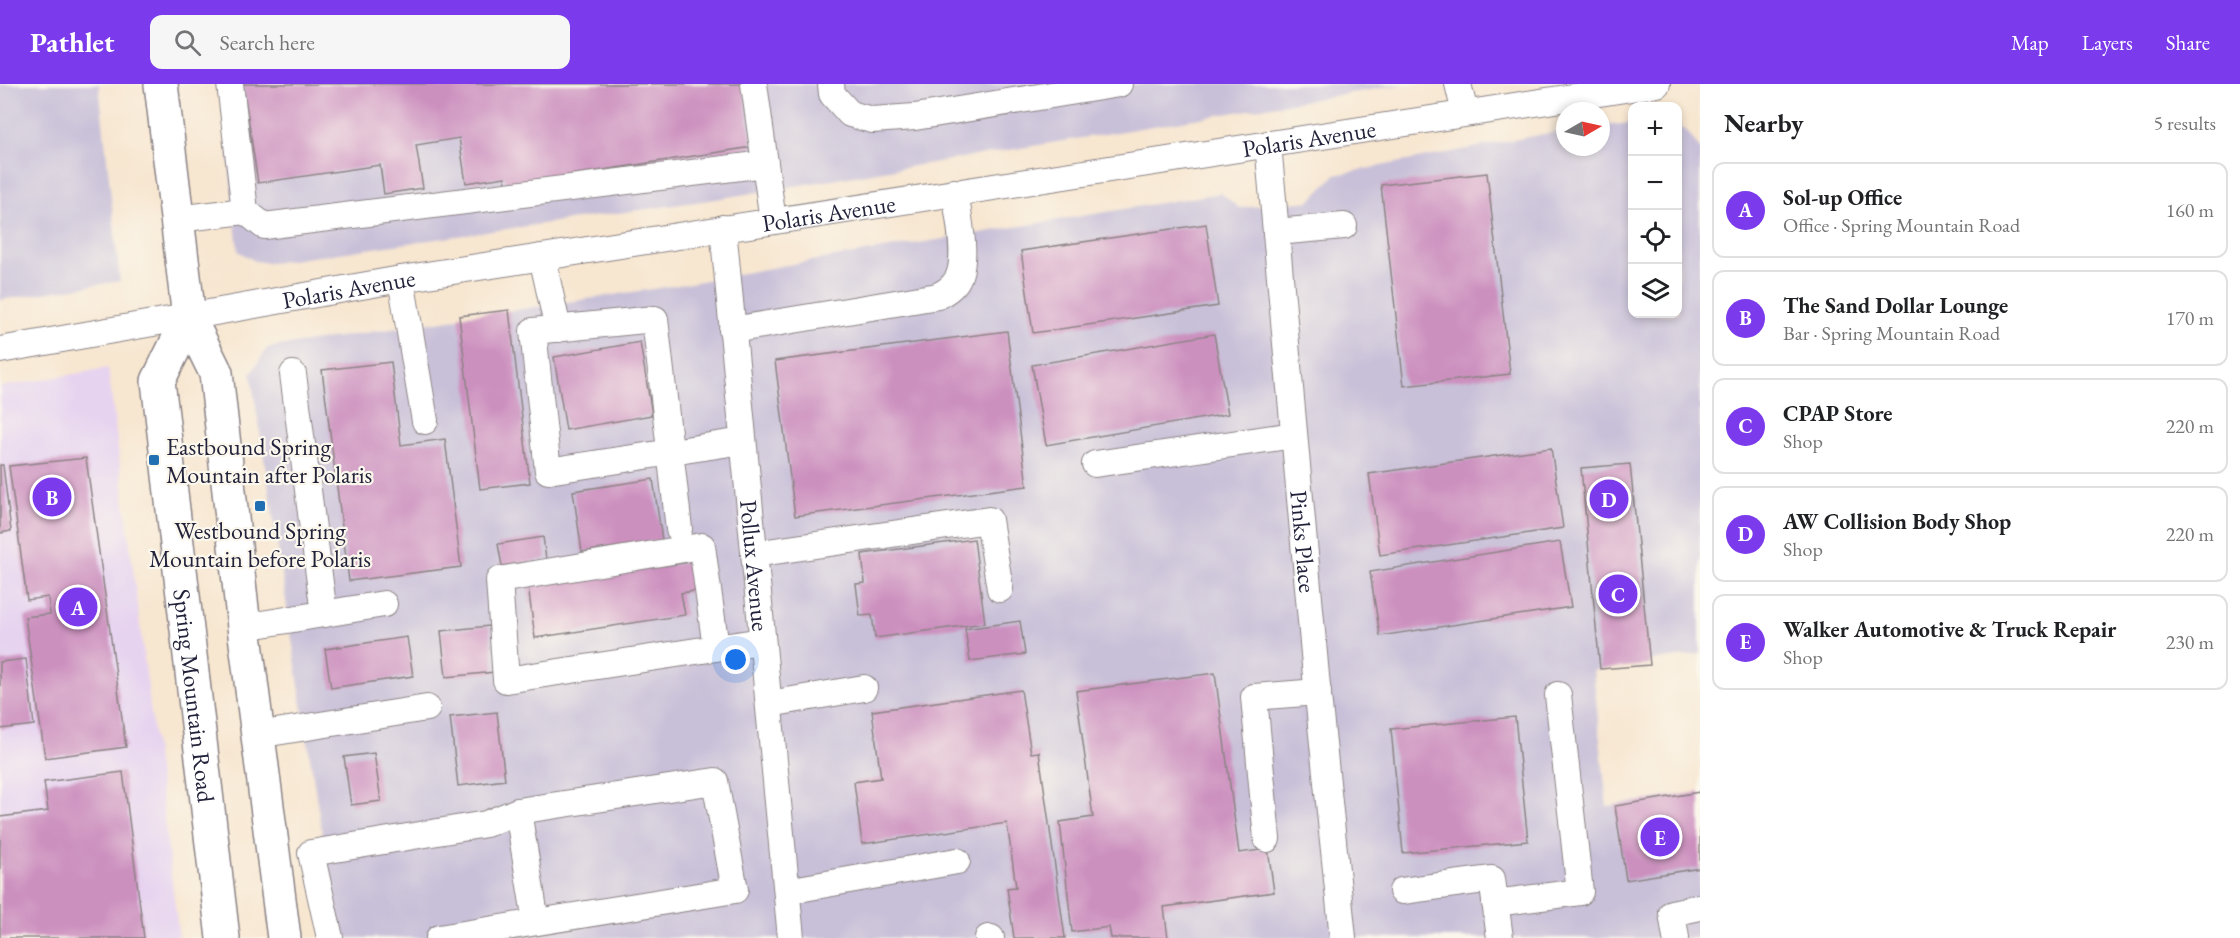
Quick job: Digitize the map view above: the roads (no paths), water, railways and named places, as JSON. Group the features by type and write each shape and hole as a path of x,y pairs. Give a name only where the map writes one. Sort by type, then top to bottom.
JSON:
{"main road":[{"path":"160,84 189,318 216,372 244,627 284,938"},
{"name":"Spring Mountain Road","path":"189,318 158,381 224,938"}],"street":[{"path":"230,84 245,211 264,226 765,164"},
{"path":"754,84 773,221"},
{"path":"831,84 832,94 850,114 872,120 915,117 1119,84"},
{"path":"1458,84 1465,114"},
{"name":"Polaris Avenue","path":"0,350 401,279 1657,84"},
{"name":"Pinks Place","path":"1268,144 1318,692 1344,938"},
{"path":"732,330 938,297 955,284 962,263 955,192"},
{"path":"177,219 245,211"},
{"path":"1276,232 1344,226"},
{"name":"Pollux Avenue","path":"723,228 791,938"},
{"path":"543,257 558,329"},
{"path":"401,279 425,421"},
{"path":"679,529 670,453 655,319 533,331 548,471 670,453 743,441"},
{"path":"293,374 324,614"},
{"path":"1095,464 1294,435"},
{"path":"754,554 989,520 1000,589"},
{"path":"717,648 702,546 499,580 506,680 717,648 762,641"},
{"path":"244,627 384,604"},
{"path":"769,704 864,688"},
{"path":"1266,839 1254,697 1318,692"},
{"path":"1495,903 1581,892 1557,695"},
{"path":"257,735 427,708"},
{"path":"330,938 311,853 486,824 518,812 715,781 735,890 439,938"},
{"path":"518,812 536,922"},
{"path":"787,891 957,861"},
{"path":"1402,891 1492,879 1500,938"},
{"path":"1676,938 1672,913 1700,907"}],"place":[{"name":"Eastbound Spring Mountain after Polaris","path":"154,460"},
{"name":"The Sand Dollar Lounge","path":"52,497"},
{"name":"AW Collision Body Shop","path":"1609,499"},
{"name":"Westbound Spring Mountain before Polaris","path":"260,506"},
{"name":"CPAP Store","path":"1618,594"},
{"name":"Sol-up Office","path":"78,607"},
{"name":"Walker Automotive & Truck Repair","path":"1660,837"}]}
